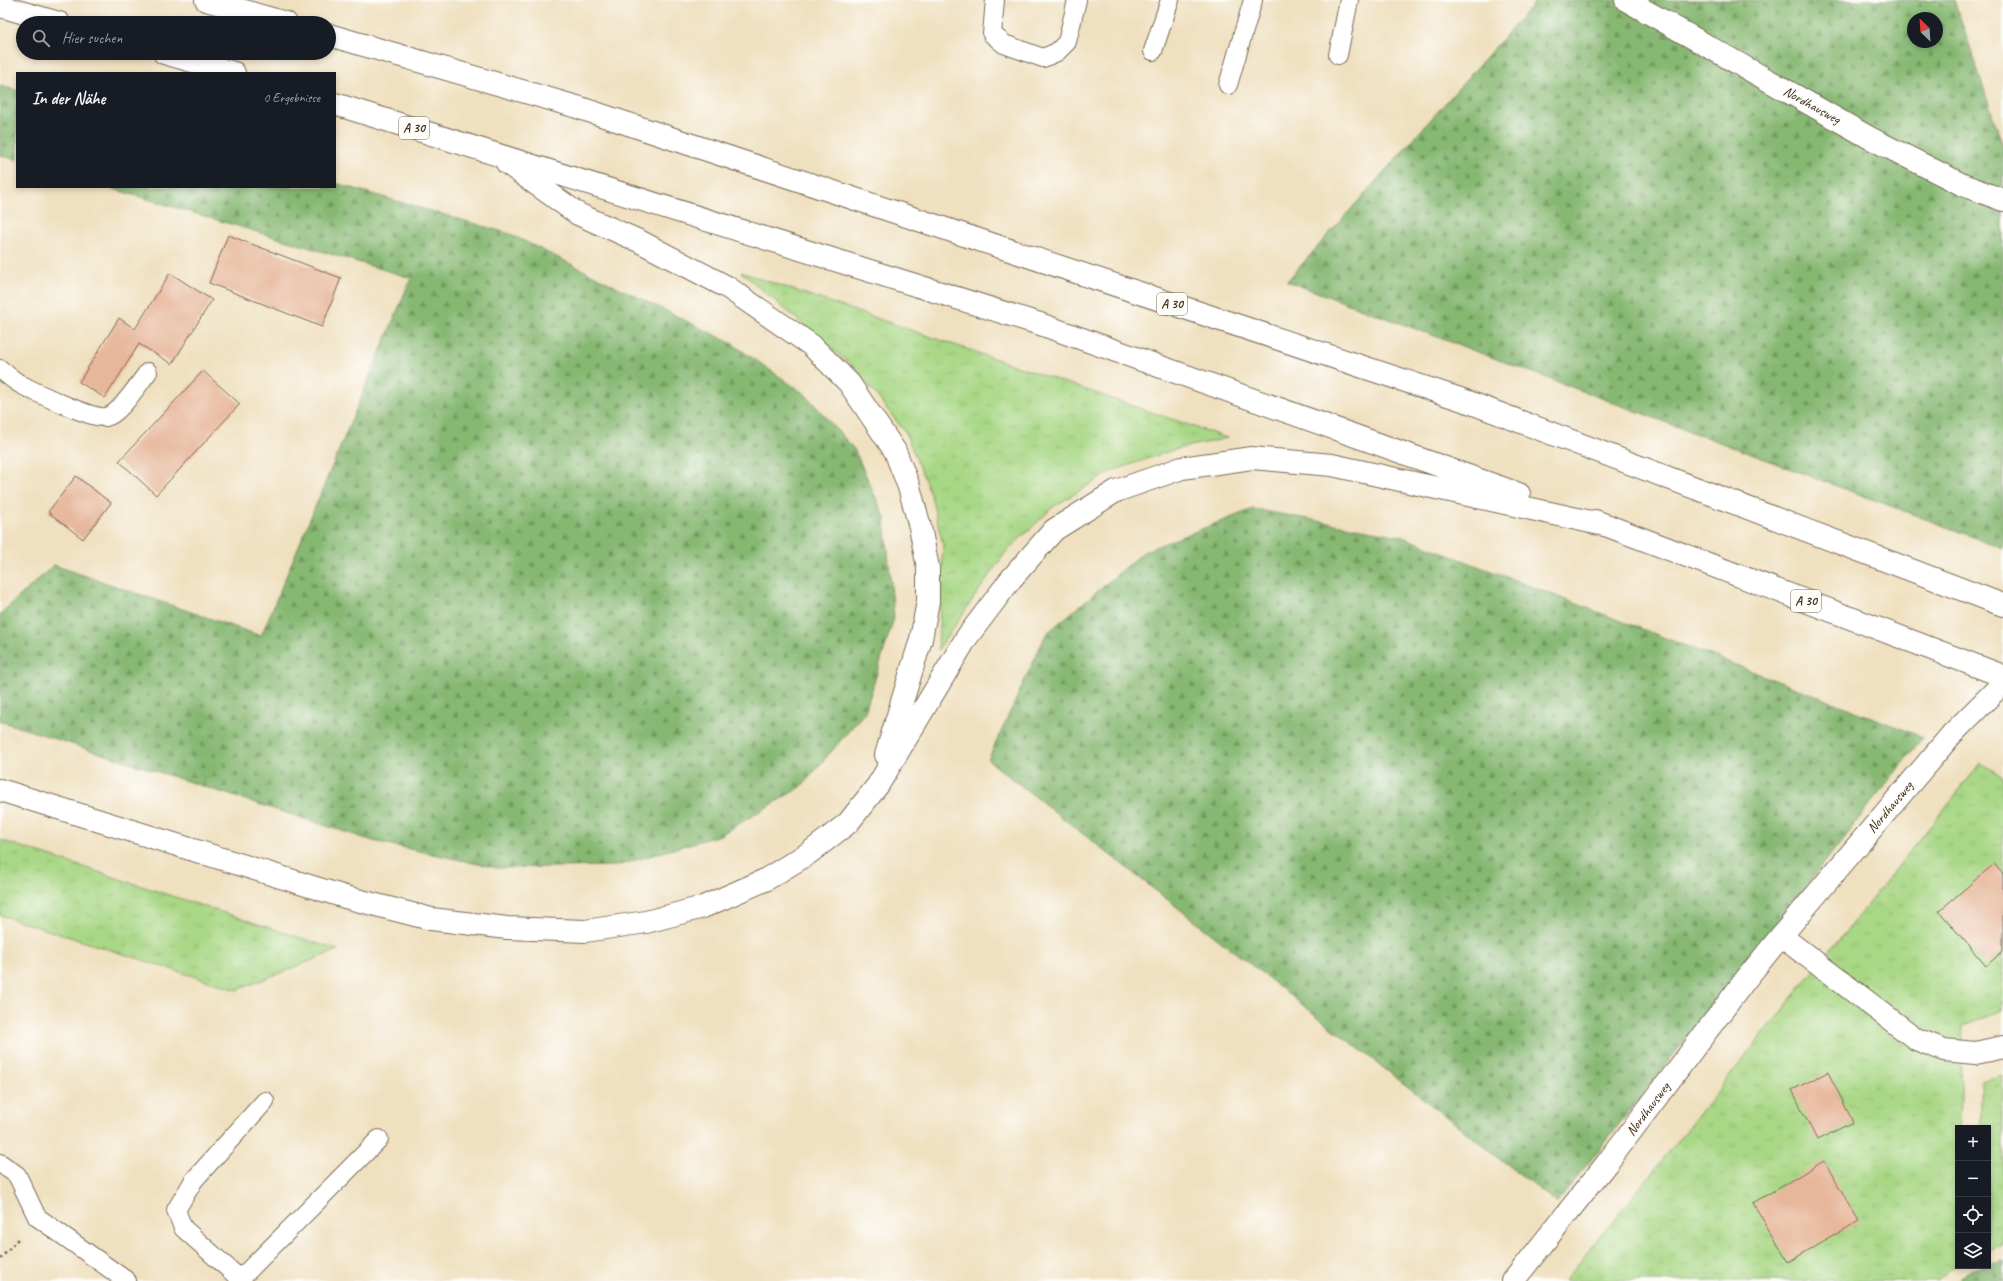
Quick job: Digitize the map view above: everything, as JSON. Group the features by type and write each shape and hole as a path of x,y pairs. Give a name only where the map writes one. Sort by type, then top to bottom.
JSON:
{"main road":[{"path":"206,0 262,16"},
{"name":"Nordhausweg","path":"1626,0 1870,138 1963,185 2003,200"},
{"path":"0,6 35,16"},
{"name":"A 30","path":"336,37 577,107 1466,401 2003,605"},
{"path":"188,60 230,72"},
{"name":"A 30","path":"336,104 493,152 1040,324 1609,526 2003,676"},
{"path":"493,152 578,214 639,241 727,288 811,345 849,383 895,451 909,487 920,527 928,568 928,601 921,639 878,785"},
{"path":"0,790 345,897 432,918 507,928 585,931 646,922 703,907 765,880 808,854 848,823 878,785 967,637 1011,580 1054,530 1116,491 1182,468 1252,458 1332,465 1609,526"},
{"name":"Nordhausweg","path":"1513,1281 1602,1169 1746,979 1781,936 1952,734 2003,683"},
{"path":"1781,936 1916,1040 1944,1050 1975,1053 2003,1047"}],"lane":[{"path":"994,0 992,34 1004,44 1043,58 1057,52 1067,42 1077,0"},
{"path":"1153,51 1170,0"},
{"path":"1228,84 1253,0"},
{"path":"1338,55 1349,0"},
{"path":"0,369 18,383 43,395 94,415 107,417 117,410 148,372"},
{"path":"265,1101 194,1180 176,1210 183,1228 239,1280 379,1139"},
{"path":"0,1163 17,1175 37,1217 127,1281"}],"green space":[{"path":"1537,0 1954,0 2003,146 2003,548 1287,281"},
{"path":"0,86 16,90 16,160 0,155"},
{"path":"336,183 510,234 731,343 806,395 854,449 885,518 894,618 865,712 801,787 720,835 616,866 497,868 373,841 0,721 0,614 54,565 261,636 411,278 110,188 336,188"},
{"path":"741,272 1227,438 1173,450 1112,471 1053,507 1005,553 938,650 943,545 930,492 905,432 855,368"},
{"path":"1253,509 1400,536 1923,737 1557,1203 988,760 1046,634 1145,551"},
{"path":"1981,763 2003,776 2003,1010 1963,1025 1960,1125 1955,1125 1955,1267 1939,1281 1565,1281"},
{"path":"0,840 338,950 237,990 0,915"},
{"path":"2003,1074 2003,1245 1991,1249 1991,1125 1981,1125 1981,1081"},
{"path":"2003,1261 2003,1281 1957,1281 1967,1271 1974,1269 1991,1269 1991,1264"}],"building":[{"path":"228,235 341,278 322,327 209,283"},
{"path":"170,273 212,300 172,364 139,344 105,398 79,382 119,318 135,329"},
{"path":"203,371 240,404 156,495 119,461"},
{"path":"76,476 111,503 83,539 48,512"},
{"path":"1994,864 2003,874 2003,951 1986,966 1939,911"},
{"path":"1828,1072 1853,1122 1817,1140 1792,1090"},
{"path":"1824,1161 1859,1221 1788,1262 1753,1203"}]}
